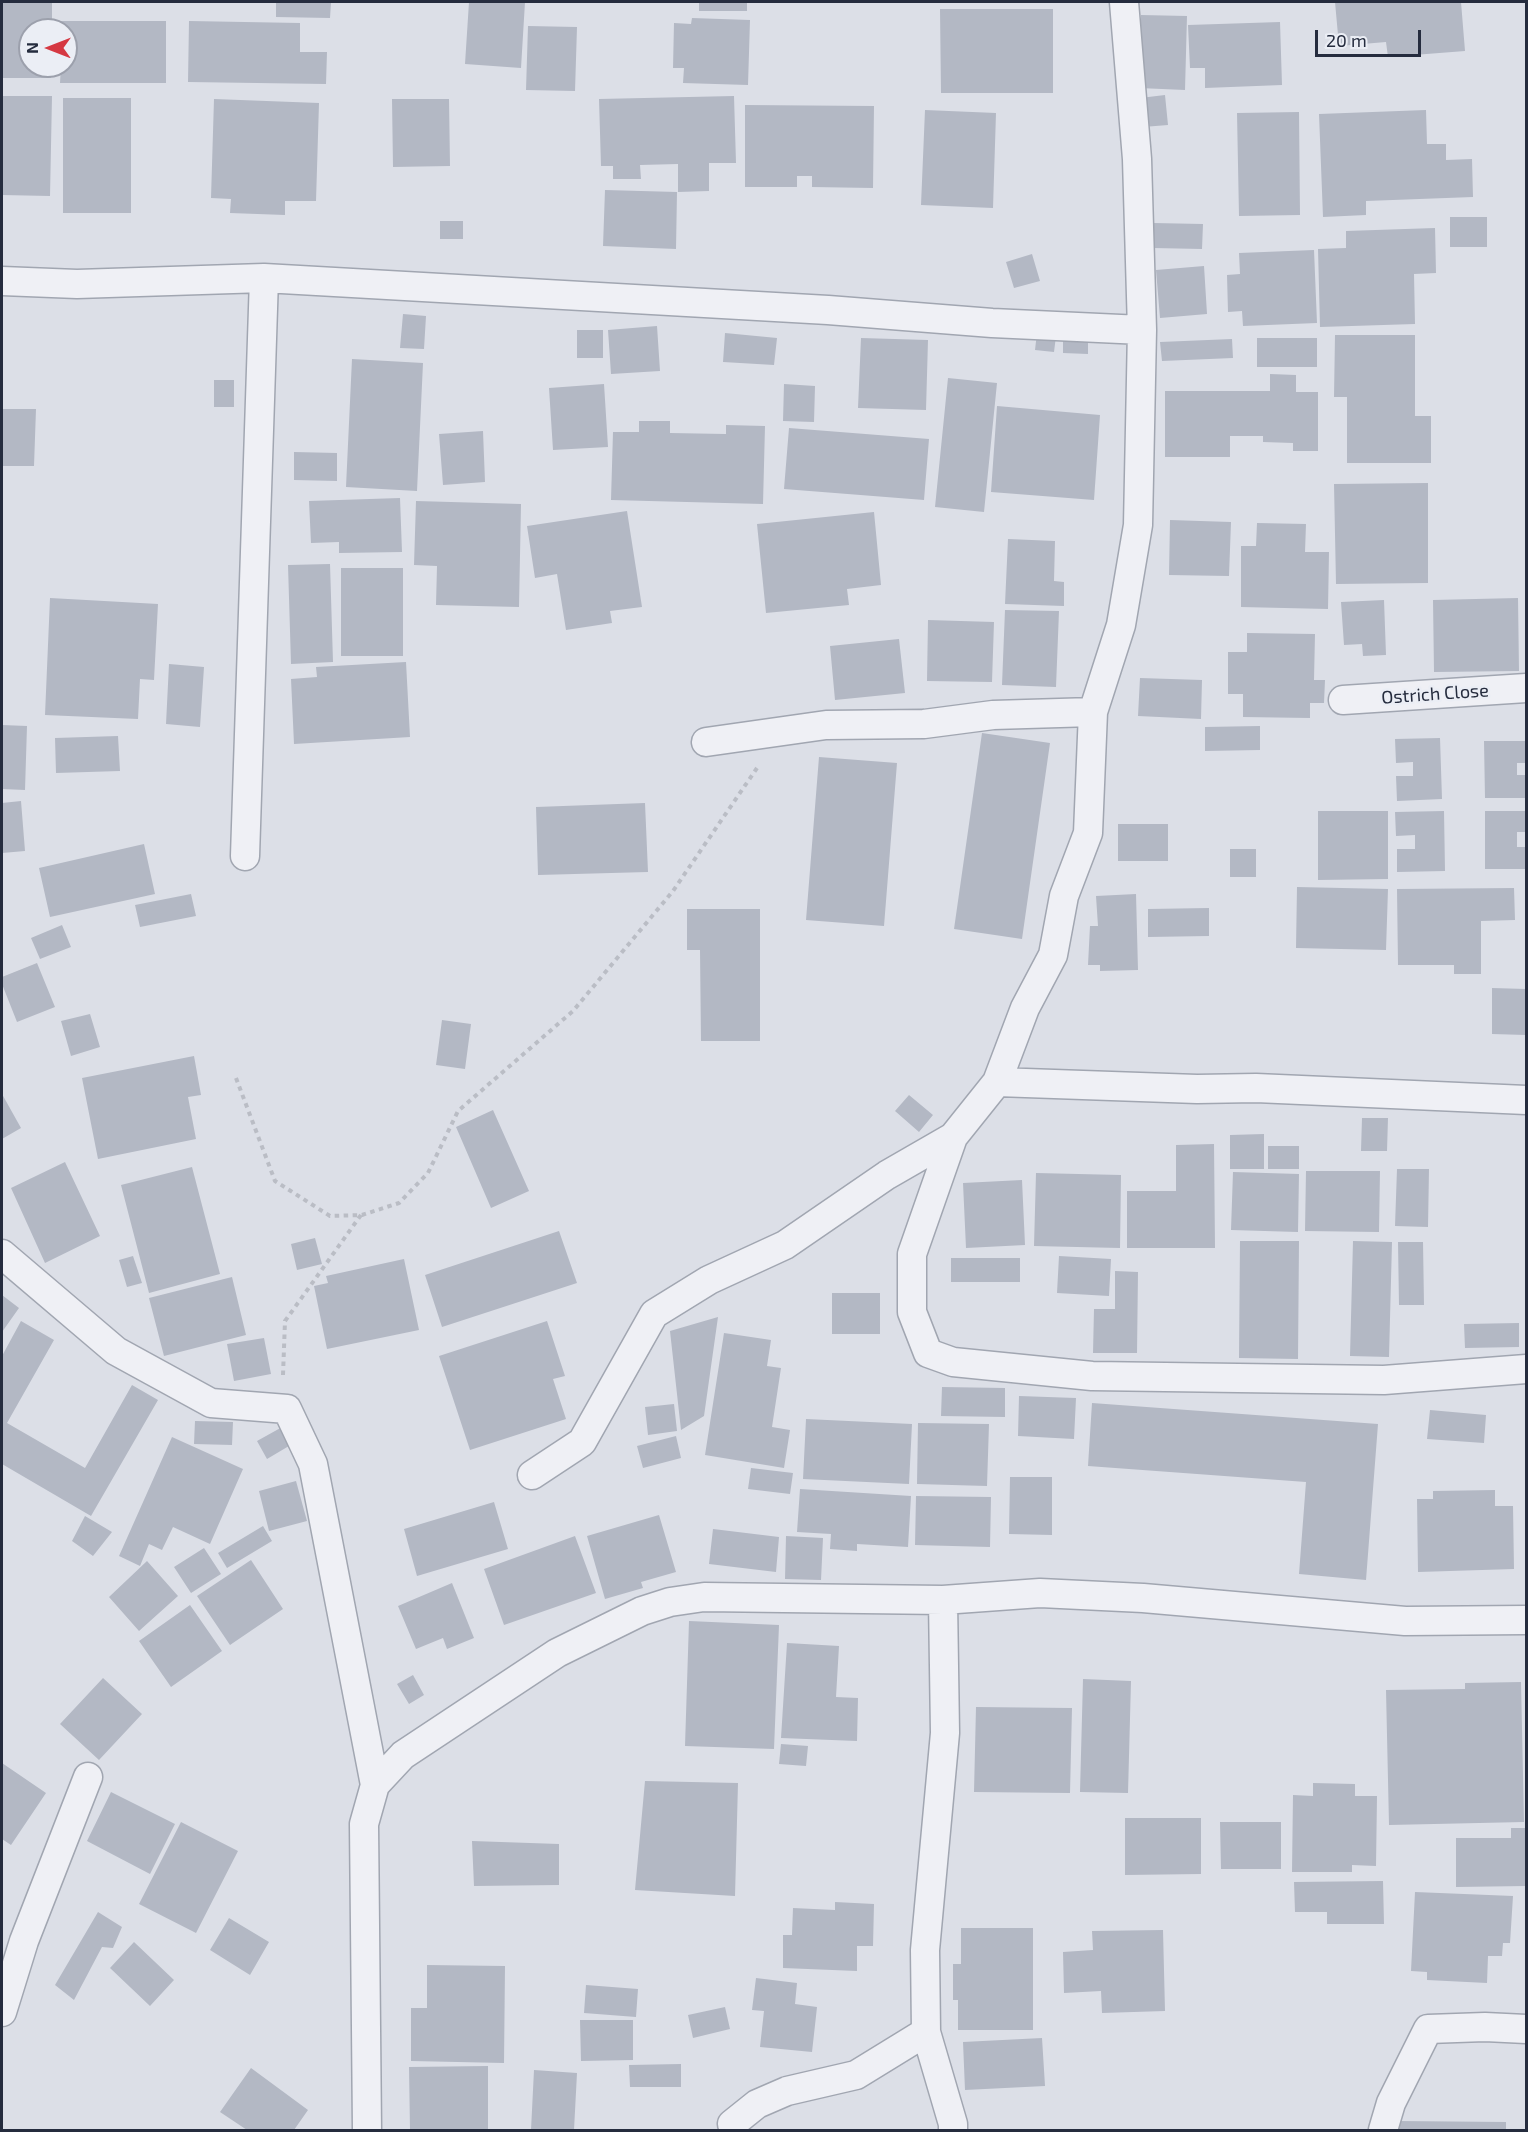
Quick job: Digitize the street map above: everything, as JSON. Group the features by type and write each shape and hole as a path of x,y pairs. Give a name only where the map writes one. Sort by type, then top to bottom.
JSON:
{"street":[{"path":"1124,2 1137,159 1142,330 1138,525 1121,625 1093,712 1089,759 1088,833 1064,896 1053,955 1025,1008 997,1082 953,1137 912,1254 912,1312 928,1353 952,1362 1092,1376 1383,1380 1527,1369"},
{"path":"2,281 77,284 264,278 636,298 909,315 992,323 1142,330"},
{"path":"244,856 264,278"},
{"name":"Ostrich Close","path":"1343,700 1527,688"},
{"path":"706,742 826,725 924,724 993,715 1093,712"},
{"path":"997,1082 1197,1089 1256,1088 1527,1100"},
{"path":"532,1475 582,1442 654,1314 709,1280 785,1245 887,1175 953,1137"},
{"path":"2,1254 125,1356 211,1402 287,1409 313,1464 375,1785 364,1824 367,2130"},
{"path":"375,1785 403,1755 556,1653 642,1611 670,1602 704,1597 943,1600 1040,1593 1143,1598 1405,1621 1527,1620"},
{"path":"943,1600 945,1733 925,1950 926,2032 953,2124 952,2130"},
{"path":"2,2012 24,1941 88,1777"},
{"path":"1383,2130 1391,2103 1428,2029 1485,2027 1527,2030"},
{"path":"732,2124 757,2104 787,2091 856,2075 926,2032"}],"path":[{"path":"236,1078 275,1181 330,1216 362,1215 399,1203 428,1173 458,1111 573,1011 673,891 782,733"},
{"path":"287,1409 282,1369 285,1321 362,1215"}],"building":[{"path":"2,2 52,2 52,18 18,18 18,78 2,78"},
{"path":"276,2 331,2 330,18 276,17"},
{"path":"469,2 525,2 521,68 465,64"},
{"path":"699,2 747,2 747,11 699,11"},
{"path":"1335,2 1461,2 1465,51 1388,57 1386,42 1339,46"},
{"path":"940,9 1053,9 1053,93 941,93"},
{"path":"1141,15 1187,16 1185,90 1139,88"},
{"path":"692,18 750,20 748,85 683,83 684,68 673,68 674,23 691,24"},
{"path":"78,21 166,21 166,83 60,83 60,78 78,78"},
{"path":"189,21 300,23 300,52 327,52 326,84 188,82"},
{"path":"1280,22 1282,85 1205,88 1205,68 1190,68 1188,25"},
{"path":"528,26 577,27 575,91 526,90"},
{"path":"1165,95 1168,125 1143,127 1140,98"},
{"path":"2,96 52,96 50,196 2,195"},
{"path":"734,96 736,163 709,163 709,191 678,192 678,164 640,165 641,179 613,179 613,166 601,166 599,99"},
{"path":"63,98 131,98 131,213 63,213"},
{"path":"214,99 319,103 316,201 285,201 285,215 230,213 231,199 211,198"},
{"path":"392,99 449,99 450,166 393,167"},
{"path":"745,105 874,106 873,188 812,187 812,176 797,176 797,187 745,187"},
{"path":"925,110 996,113 993,208 921,205"},
{"path":"1426,110 1427,144 1446,144 1446,160 1472,159 1473,197 1366,201 1366,215 1323,217 1319,114"},
{"path":"1299,112 1300,215 1239,216 1237,113"},
{"path":"605,190 677,192 676,249 603,246"},
{"path":"1450,217 1487,217 1487,247 1450,247"},
{"path":"440,221 463,221 463,239 440,239"},
{"path":"1153,223 1203,224 1202,249 1153,248"},
{"path":"1435,228 1436,273 1414,274 1415,324 1320,327 1318,249 1346,248 1346,231"},
{"path":"1314,250 1317,323 1243,326 1242,311 1228,312 1227,275 1240,274 1239,253"},
{"path":"1032,254 1040,281 1014,288 1006,262"},
{"path":"1204,266 1207,314 1160,318 1156,270"},
{"path":"403,314 426,316 424,349 400,348"},
{"path":"657,326 660,371 611,374 608,330"},
{"path":"1063,328 1088,329 1088,354 1063,353"},
{"path":"577,330 603,330 603,358 577,358"},
{"path":"725,333 777,338 774,365 723,362"},
{"path":"1037,333 1056,336 1054,352 1035,350"},
{"path":"1335,335 1415,335 1415,416 1431,416 1431,463 1347,463 1347,397 1334,397"},
{"path":"861,338 928,340 926,410 858,408"},
{"path":"1257,338 1317,338 1317,367 1257,367"},
{"path":"1232,339 1233,358 1162,361 1160,342"},
{"path":"352,359 423,363 417,491 346,487"},
{"path":"1270,374 1296,375 1296,392 1318,392 1318,451 1293,451 1293,443 1263,442 1263,436 1230,436 1230,457 1165,457 1165,391 1270,391"},
{"path":"948,378 997,383 984,512 935,507"},
{"path":"214,380 234,380 234,407 214,407"},
{"path":"604,384 608,447 553,450 549,388"},
{"path":"784,384 815,386 814,422 783,421"},
{"path":"997,406 1100,415 1094,500 991,492"},
{"path":"2,409 36,409 34,466 2,466"},
{"path":"639,421 670,421 670,433 726,434 726,425 765,426 763,504 611,500 613,432 639,432"},
{"path":"789,428 929,439 924,500 784,489"},
{"path":"483,431 485,482 443,485 439,434"},
{"path":"294,452 337,453 337,481 294,480"},
{"path":"1428,483 1428,583 1336,584 1334,484"},
{"path":"400,498 402,552 339,553 339,542 311,543 309,501"},
{"path":"416,501 521,504 519,607 436,605 437,566 414,565"},
{"path":"627,511 642,607 610,611 612,623 566,630 557,574 535,578 527,526"},
{"path":"874,512 881,585 847,589 849,605 766,613 757,524"},
{"path":"1170,520 1231,522 1229,576 1169,575"},
{"path":"1257,523 1306,524 1305,552 1329,552 1328,609 1241,607 1241,546 1256,546"},
{"path":"1008,539 1055,541 1054,581 1064,582 1064,606 1005,604"},
{"path":"330,564 333,662 291,664 288,565"},
{"path":"341,568 403,568 403,656 341,656"},
{"path":"50,598 158,604 154,680 140,679 138,719 45,715"},
{"path":"1518,598 1519,671 1434,672 1433,600"},
{"path":"1384,600 1386,655 1363,656 1362,644 1344,645 1341,602"},
{"path":"1005,610 1059,611 1056,687 1002,685"},
{"path":"928,620 994,622 992,682 927,681"},
{"path":"1247,633 1315,634 1314,680 1325,680 1324,703 1310,703 1310,718 1243,717 1243,694 1228,694 1228,652 1247,652"},
{"path":"899,639 905,693 835,700 830,646"},
{"path":"406,662 410,737 294,744 291,679 317,677 316,667"},
{"path":"169,664 204,667 200,727 166,724"},
{"path":"1140,678 1202,680 1201,719 1138,716"},
{"path":"2,725 27,726 25,790 2,789"},
{"path":"1260,726 1260,750 1205,751 1205,727"},
{"path":"982,733 1050,743 1022,939 954,929"},
{"path":"118,736 120,771 56,773 55,738"},
{"path":"1440,738 1442,799 1397,801 1396,776 1413,776 1413,762 1396,763 1395,739"},
{"path":"1484,741 1526,741 1526,763 1517,763 1517,775 1526,775 1526,798 1485,798"},
{"path":"819,757 897,763 884,926 806,920"},
{"path":"21,801 25,851 2,853 2,803"},
{"path":"645,803 648,872 538,875 536,807"},
{"path":"1318,811 1388,811 1388,879 1318,880"},
{"path":"1444,811 1445,871 1397,872 1397,849 1415,849 1415,835 1396,836 1395,812"},
{"path":"1485,811 1526,811 1526,832 1517,832 1517,847 1526,847 1526,869 1485,869"},
{"path":"1118,824 1168,824 1168,861 1118,861"},
{"path":"144,844 155,894 50,917 39,868"},
{"path":"1230,849 1256,849 1256,877 1230,877"},
{"path":"1297,887 1388,889 1386,950 1296,948"},
{"path":"1514,888 1515,920 1481,921 1481,974 1454,974 1454,965 1398,965 1397,889"},
{"path":"191,894 196,916 140,927 135,905"},
{"path":"1136,894 1138,970 1100,971 1100,965 1088,965 1090,926 1098,926 1096,896"},
{"path":"1209,908 1209,936 1148,937 1148,909"},
{"path":"687,909 760,909 760,1041 701,1041 700,950 687,950"},
{"path":"62,925 71,947 40,959 31,938"},
{"path":"37,963 55,1007 17,1022 2,984 2,977"},
{"path":"1492,988 1526,989 1526,1035 1492,1034"},
{"path":"90,1014 100,1047 71,1056 61,1021"},
{"path":"442,1020 471,1024 465,1069 436,1065"},
{"path":"194,1056 201,1095 188,1097 196,1139 98,1159 82,1078"},
{"path":"2,1094 21,1128 2,1139"},
{"path":"909,1095 933,1115 919,1132 895,1111"},
{"path":"493,1110 529,1191 491,1208 456,1127"},
{"path":"1362,1118 1388,1118 1387,1151 1361,1151"},
{"path":"1264,1134 1264,1169 1230,1169 1230,1135"},
{"path":"1214,1144 1215,1248 1127,1248 1127,1191 1176,1191 1176,1145"},
{"path":"1268,1146 1299,1146 1299,1169 1268,1169"},
{"path":"65,1162 100,1236 45,1263 11,1188"},
{"path":"192,1167 220,1274 149,1293 121,1185"},
{"path":"1397,1169 1429,1169 1428,1227 1395,1226"},
{"path":"1306,1171 1380,1171 1379,1232 1305,1231"},
{"path":"1233,1172 1299,1174 1298,1232 1231,1230"},
{"path":"1036,1173 1121,1175 1120,1248 1034,1246"},
{"path":"1022,1180 1025,1245 966,1248 963,1183"},
{"path":"559,1231 577,1283 442,1327 425,1275"},
{"path":"315,1238 322,1264 297,1270 291,1244"},
{"path":"1240,1241 1299,1241 1298,1359 1239,1358"},
{"path":"1353,1241 1392,1242 1389,1357 1350,1356"},
{"path":"1398,1242 1423,1242 1424,1305 1399,1305"},
{"path":"133,1256 142,1283 127,1287 119,1260"},
{"path":"1059,1256 1111,1259 1109,1296 1057,1293"},
{"path":"951,1258 1020,1258 1020,1282 951,1282"},
{"path":"404,1259 419,1330 327,1349 314,1286 328,1283 326,1276"},
{"path":"1115,1271 1138,1272 1137,1353 1093,1353 1094,1309 1115,1309"},
{"path":"232,1277 246,1335 164,1356 149,1298"},
{"path":"832,1293 880,1293 880,1334 832,1334"},
{"path":"2,1295 19,1308 2,1332"},
{"path":"718,1317 704,1416 681,1430 670,1331"},
{"path":"21,1321 54,1340 7,1423 85,1468 132,1385 158,1400 91,1516 2,1464 2,1356"},
{"path":"547,1321 565,1376 553,1379 566,1419 470,1450 439,1356"},
{"path":"1519,1323 1519,1347 1465,1348 1464,1324"},
{"path":"724,1333 771,1340 767,1366 781,1368 772,1427 790,1430 784,1468 705,1455"},
{"path":"264,1338 271,1374 234,1381 227,1344"},
{"path":"942,1387 1005,1388 1005,1417 941,1416"},
{"path":"1019,1396 1076,1398 1074,1439 1018,1436"},
{"path":"1092,1403 1378,1424 1366,1580 1299,1574 1306,1482 1088,1466"},
{"path":"674,1404 677,1431 648,1435 645,1407"},
{"path":"1430,1410 1486,1415 1484,1443 1427,1439"},
{"path":"806,1419 912,1424 909,1484 803,1479"},
{"path":"195,1421 233,1422 232,1445 194,1444"},
{"path":"918,1423 989,1424 987,1486 917,1484"},
{"path":"284,1426 294,1443 267,1459 257,1441"},
{"path":"676,1436 681,1458 643,1468 637,1446"},
{"path":"172,1437 243,1469 210,1544 173,1527 162,1550 149,1544 140,1566 119,1556"},
{"path":"751,1468 793,1473 790,1494 748,1489"},
{"path":"1010,1477 1052,1477 1052,1535 1009,1534"},
{"path":"296,1481 307,1521 269,1531 259,1491"},
{"path":"800,1489 911,1496 908,1547 857,1544 857,1551 830,1549 831,1534 797,1532"},
{"path":"1495,1490 1495,1506 1513,1506 1514,1569 1418,1572 1417,1499 1433,1499 1433,1491"},
{"path":"916,1496 991,1497 990,1547 915,1545"},
{"path":"494,1502 508,1549 417,1576 404,1529"},
{"path":"659,1515 676,1572 641,1582 643,1588 605,1599 587,1536"},
{"path":"85,1516 112,1532 93,1556 72,1541"},
{"path":"263,1526 272,1541 227,1568 218,1553"},
{"path":"713,1529 779,1537 776,1572 709,1564"},
{"path":"575,1536 596,1593 504,1625 484,1569"},
{"path":"786,1536 823,1538 821,1580 785,1579"},
{"path":"204,1548 221,1574 191,1593 174,1567"},
{"path":"251,1560 283,1609 230,1645 197,1596"},
{"path":"147,1561 178,1596 139,1631 109,1597"},
{"path":"452,1583 474,1638 447,1649 443,1638 416,1649 398,1606"},
{"path":"190,1605 222,1651 171,1687 139,1641"},
{"path":"689,1621 779,1625 774,1749 685,1746"},
{"path":"787,1643 839,1646 836,1697 858,1698 857,1741 781,1738"},
{"path":"413,1675 424,1695 409,1704 397,1684"},
{"path":"103,1678 142,1714 99,1760 60,1724"},
{"path":"1083,1679 1131,1681 1128,1793 1080,1792"},
{"path":"1521,1682 1524,1822 1389,1825 1386,1690 1465,1689 1465,1683"},
{"path":"976,1707 1072,1708 1070,1793 974,1792"},
{"path":"781,1744 808,1746 806,1766 779,1764"},
{"path":"2,1763 46,1793 11,1845 2,1839"},
{"path":"645,1781 738,1783 735,1896 635,1890"},
{"path":"1313,1783 1355,1784 1355,1796 1377,1796 1376,1866 1352,1865 1352,1872 1292,1872 1293,1795 1313,1796"},
{"path":"111,1792 175,1824 150,1874 87,1841"},
{"path":"1125,1818 1201,1818 1201,1874 1125,1875"},
{"path":"181,1822 238,1851 196,1933 139,1904"},
{"path":"1220,1822 1281,1822 1281,1869 1221,1869"},
{"path":"1511,1828 1526,1828 1526,1886 1456,1887 1456,1838 1511,1838"},
{"path":"472,1841 559,1844 559,1885 474,1886"},
{"path":"1383,1881 1384,1924 1327,1924 1327,1912 1295,1912 1294,1882"},
{"path":"1415,1892 1513,1896 1510,1943 1503,1943 1502,1956 1488,1956 1487,1983 1427,1980 1427,1972 1411,1971"},
{"path":"835,1902 874,1904 873,1946 857,1946 857,1971 783,1968 783,1935 792,1935 793,1908 835,1910"},
{"path":"98,1912 122,1927 113,1948 102,1947 74,2000 55,1985"},
{"path":"229,1918 269,1942 250,1975 210,1950"},
{"path":"961,1928 1033,1928 1033,2030 958,2030 958,2000 953,2000 953,1964 961,1964"},
{"path":"1163,1930 1165,2011 1102,2013 1101,1991 1064,1993 1063,1952 1093,1950 1092,1931"},
{"path":"134,1942 174,1980 150,2006 110,1968"},
{"path":"427,1965 505,1966 504,2063 411,2061 411,2008 427,2008"},
{"path":"756,1978 797,1983 795,2004 817,2007 812,2052 760,2047 764,2011 752,2010"},
{"path":"586,1985 638,1989 636,2017 584,2013"},
{"path":"725,2007 730,2029 693,2038 688,2015"},
{"path":"580,2020 633,2020 633,2060 581,2061"},
{"path":"1042,2038 1045,2086 965,2090 963,2042"},
{"path":"681,2064 681,2087 630,2087 629,2065"},
{"path":"488,2066 488,2130 410,2130 409,2067"},
{"path":"251,2068 308,2110 294,2130 247,2130 220,2112"},
{"path":"534,2070 577,2073 574,2130 531,2130"},
{"path":"1397,2121 1506,2122 1506,2130 1397,2130"}]}
